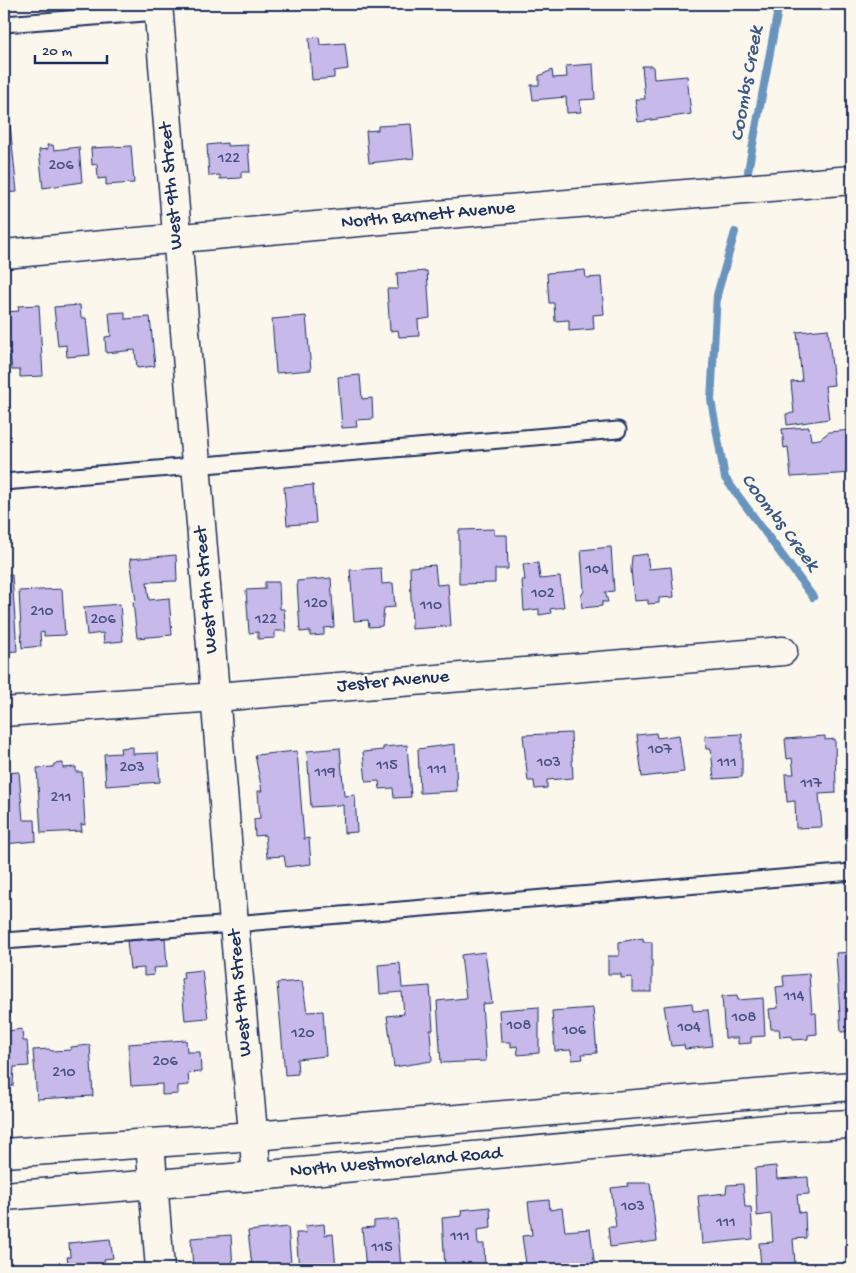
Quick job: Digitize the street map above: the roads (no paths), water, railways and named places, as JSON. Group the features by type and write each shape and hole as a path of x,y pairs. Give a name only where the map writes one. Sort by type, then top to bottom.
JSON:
{"street":[{"name":"West 9th Street","path":"158,8 234,924 257,1176"},
{"name":"North Barnett Avenue","path":"4,254 852,180"},
{"name":"Jester Avenue","path":"4,712 216,697 782,651"},
{"name":"North Westmoreland Road","path":"4,1153 254,1136 852,1086"},
{"name":"North Westmoreland Road","path":"4,1196 257,1176 789,1127 852,1124"},
{"path":"150,1143 160,1269"}],"lane":[{"path":"4,24 158,8"},
{"path":"4,482 618,430"},
{"path":"4,942 852,872"}],"waterway":[{"name":"Coombs Creek","path":"748,171 779,4"},
{"name":"Coombs Creek","path":"735,232 717,295 711,400 725,478 813,597"},
{"path":"849,1269 852,1262"}]}
